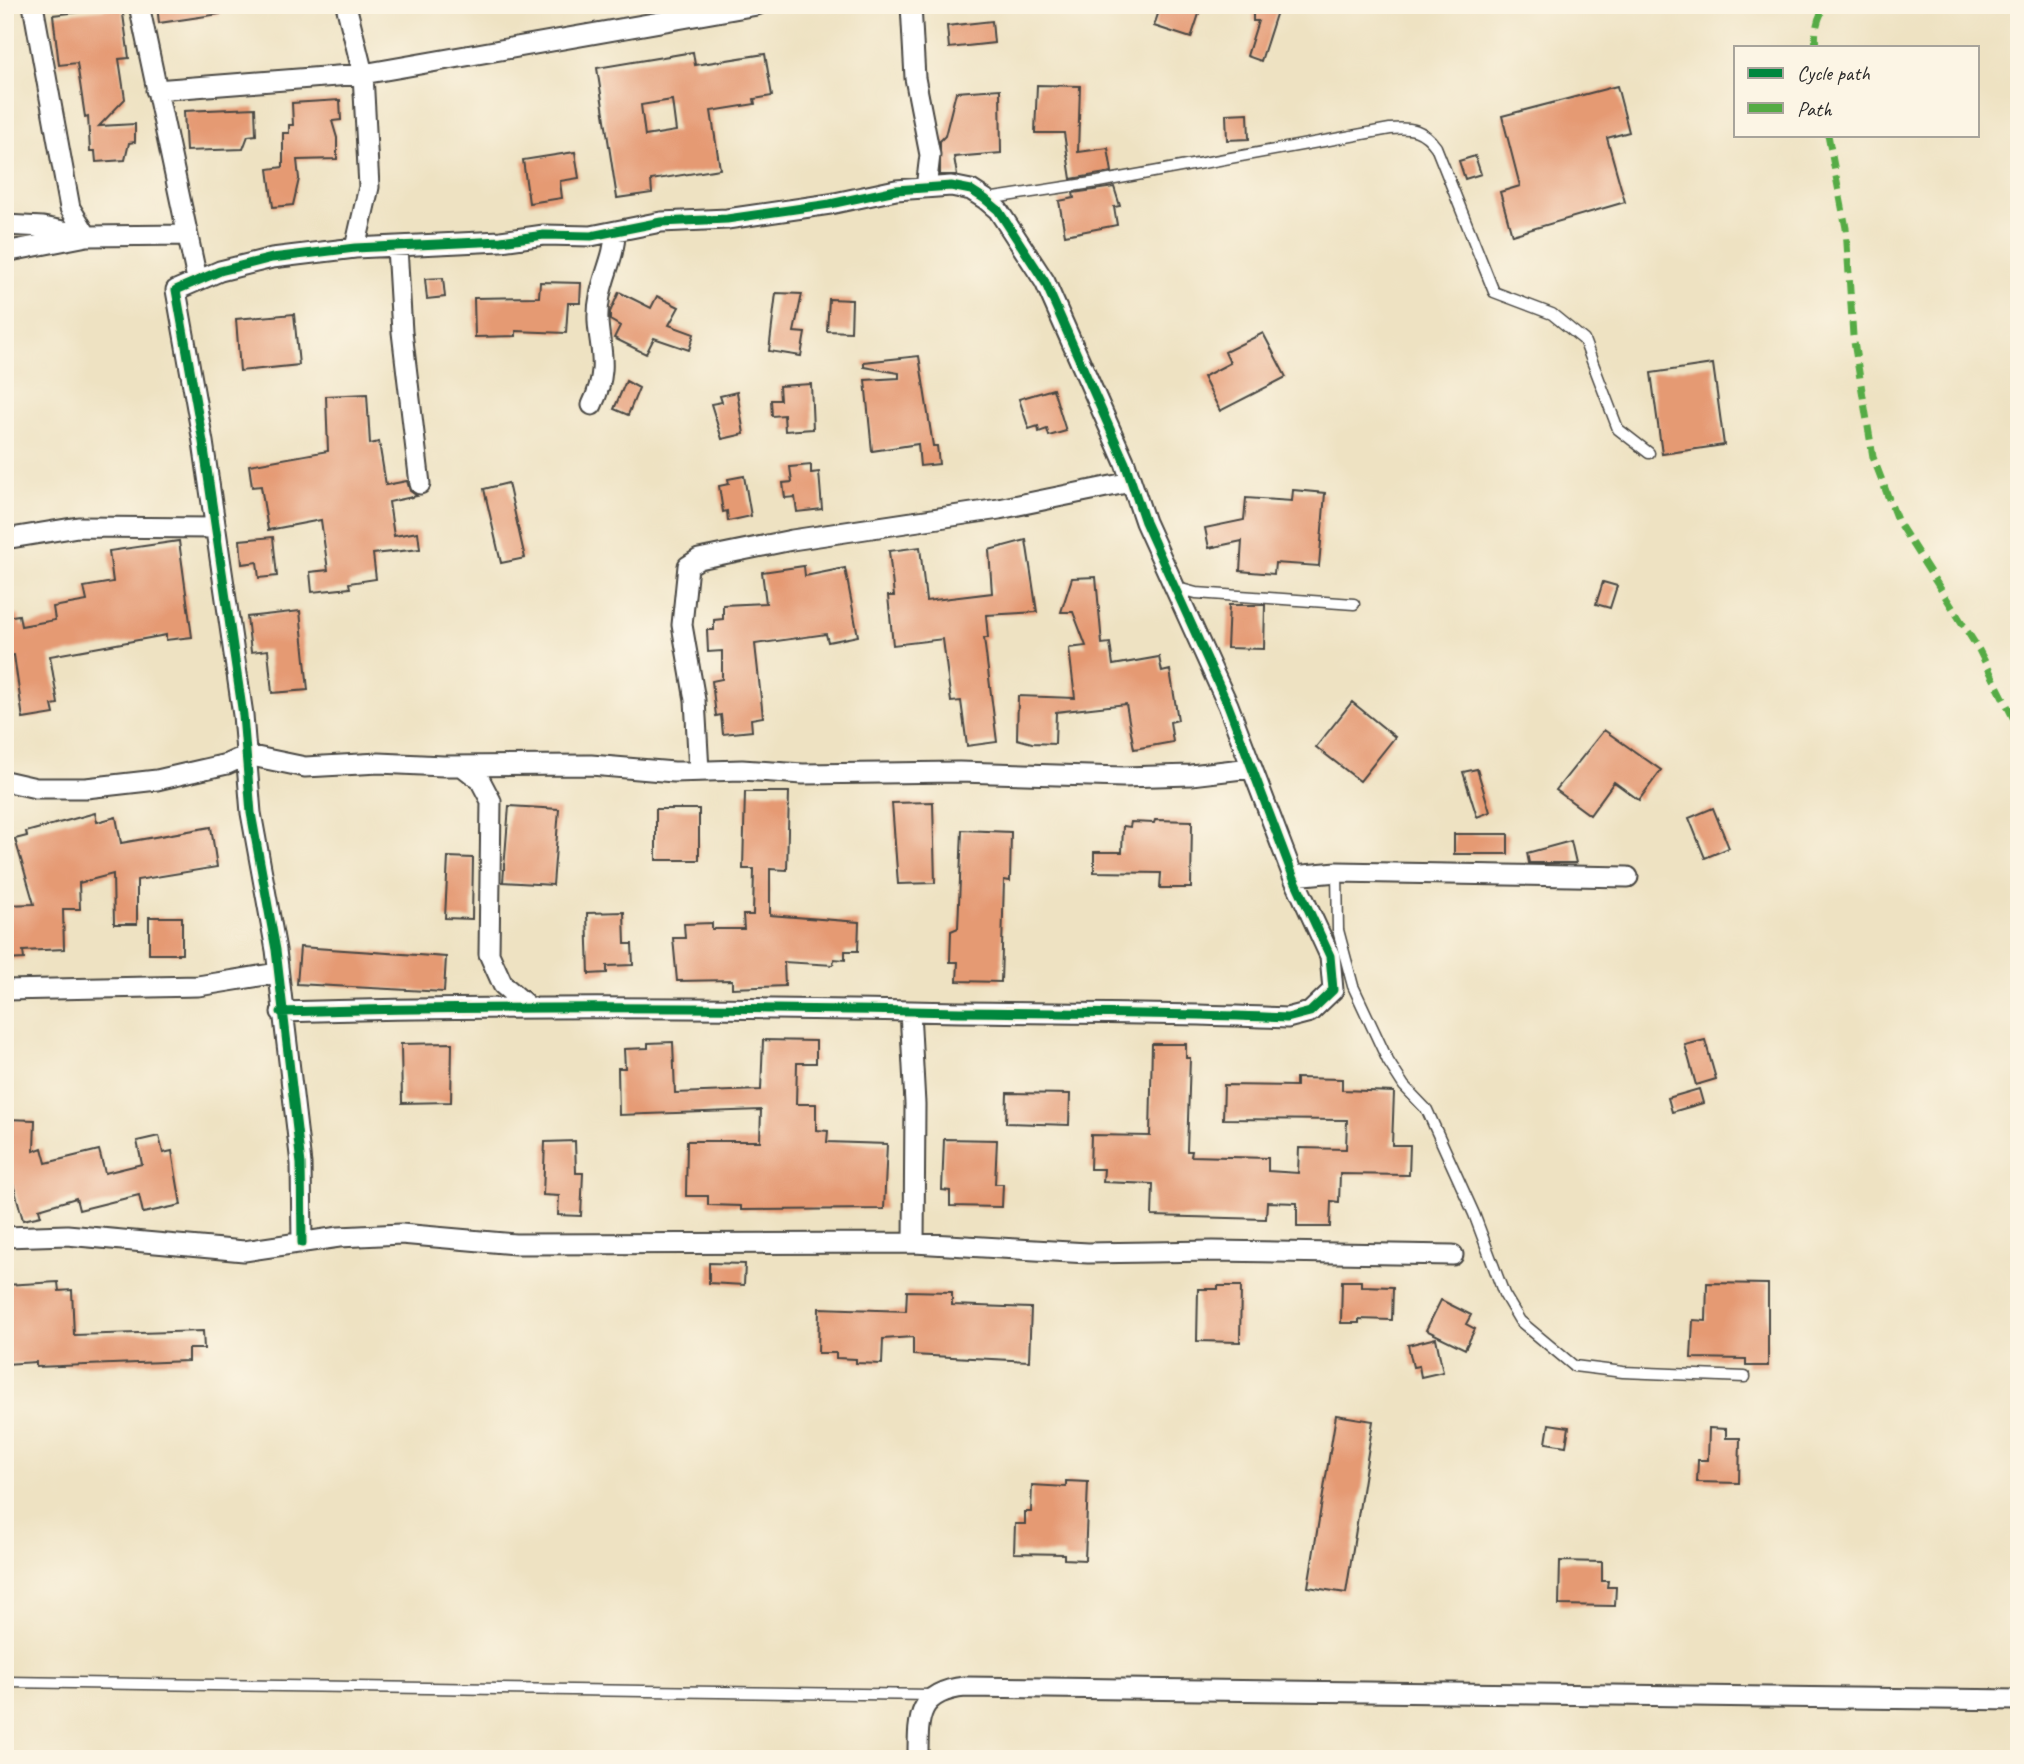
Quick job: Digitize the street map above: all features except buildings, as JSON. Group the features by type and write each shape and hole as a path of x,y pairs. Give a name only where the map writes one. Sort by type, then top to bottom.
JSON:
{"street":[{"path":"33,5 71,208 86,236"},
{"path":"139,5 197,279"},
{"path":"346,5 363,74 369,187 355,248"},
{"path":"156,90 363,74 757,5"},
{"path":"911,5 915,78 930,155 926,188"},
{"path":"281,1012 788,1007 1287,1017 1310,1012 1333,990 1330,956 1293,876 1228,705 1173,587 1045,282 998,211 985,199 971,190 951,186 727,219 662,222 615,232 355,248 272,258 197,279 176,290 215,528 247,755 251,813 278,973 281,1012 292,1076 301,1164 302,1243"},
{"path":"5,225 43,227 86,236"},
{"path":"592,405 603,378 600,296 615,252 615,232"},
{"path":"5,252 86,236 187,235"},
{"path":"397,247 402,332 420,484"},
{"path":"699,771 695,700 682,625 688,566 699,559 792,540 999,509 1131,482"},
{"path":"5,539 78,527 215,528"},
{"path":"5,781 36,788 86,788 157,779 227,764 247,755 305,767 379,762 462,766 592,765 699,771 1123,776 1191,775 1251,768"},
{"path":"462,766 480,780 491,801 489,954 503,985 530,1008"},
{"path":"1293,876 1337,872 1628,877"},
{"path":"5,990 198,986 278,973"},
{"path":"910,1011 915,1104 914,1243"},
{"path":"5,1237 67,1235 244,1251 339,1237 401,1234 514,1244 914,1243 1088,1253 1213,1251 1453,1255"},
{"path":"918,1759 918,1721 933,1695 944,1689 965,1687 2019,1699"}],"lane":[{"path":"985,199 1112,180 1409,127 1422,132 1436,147 1494,292 1552,314 1584,340 1618,429 1649,453"},
{"path":"1173,587 1196,593 1354,604"},
{"path":"1337,872 1338,930 1344,960 1358,998 1388,1061 1404,1086 1427,1110 1474,1214 1504,1294 1520,1321 1574,1366 1623,1372 1745,1377"},
{"path":"5,1682 933,1695"}],"marked path":[{"path":"1816,46 1817,25 1826,5"},
{"path":"1828,136 1846,228 1853,336 1873,457 1897,520 1979,650 2019,729"}],"cycle path":[{"path":"281,1012 360,1010 438,1009 675,1008 1287,1018 1310,1012 1333,990 1330,956 1293,876 1228,705 1145,522 1125,463 1045,282 998,210 971,190 951,186 896,190 830,204 727,219 661,222 591,236 544,235 501,241 355,248 272,258 220,271 176,290 203,442 243,715 251,813 276,950 301,1164 302,1243"}]}
